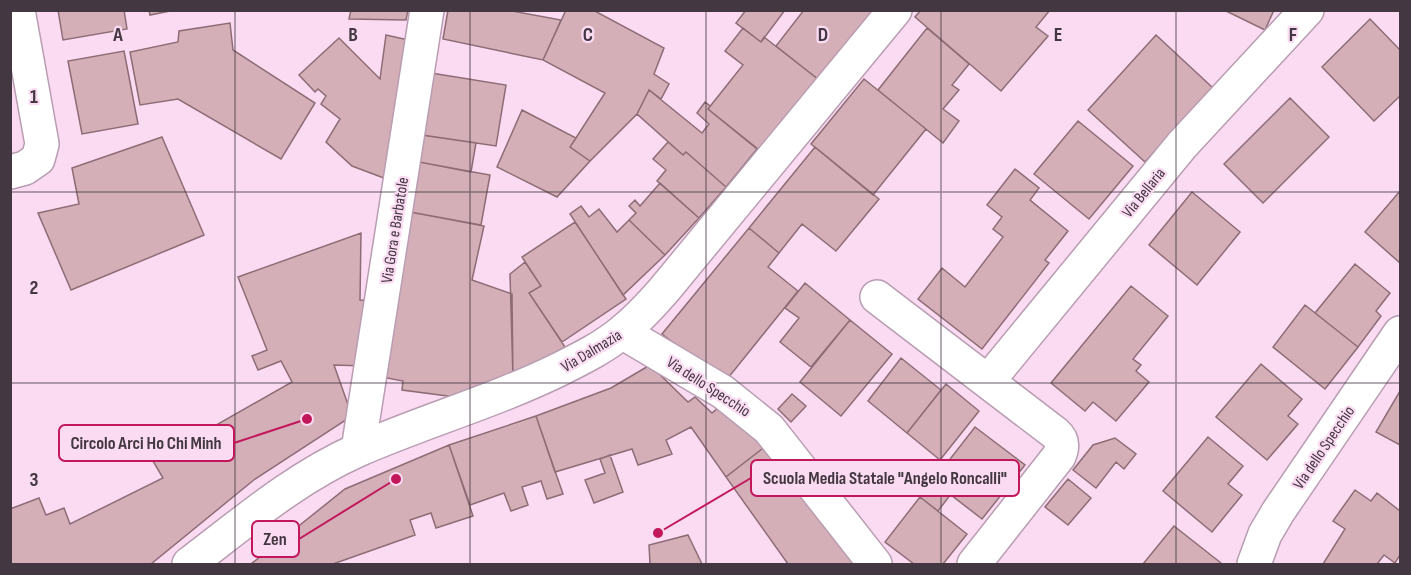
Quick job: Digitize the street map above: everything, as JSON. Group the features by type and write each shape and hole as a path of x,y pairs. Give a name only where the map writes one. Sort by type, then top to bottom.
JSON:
{"street":[{"path":"10,172 25,168 38,159 42,144 18,10"},
{"name":"Via Gora e Barbatole","path":"358,450 427,10"},
{"name":"Via Dalmazia","path":"189,564 288,489 322,468 358,450 496,398 546,376 590,353 622,332 664,290 895,10"},
{"name":"Via Bellaria","path":"988,381 1182,145 1307,10"},
{"path":"878,297 1059,436 1062,448 1059,456 974,564"},
{"name":"Via dello Specchio","path":"622,332 723,392 769,429 875,564"},
{"name":"Via dello Specchio","path":"1254,564 1265,534 1278,512 1401,333"}],"building":[{"path":"58,10 124,10 127,29 63,40"},
{"path":"149,10 175,10 150,15"},
{"path":"351,10 408,10 406,20 349,19"},
{"path":"448,10 507,10 561,20 543,60 443,39"},
{"path":"566,10 593,10 664,48 654,74 669,84 661,99 649,90 637,114 590,161 570,147 605,93 543,60"},
{"path":"746,10 785,10 761,42 736,23"},
{"path":"804,10 874,10 819,80 776,46"},
{"path":"921,10 1050,10 1036,27 1048,36 1001,91 915,17"},
{"path":"1224,10 1274,10 1265,30"},
{"path":"1370,19 1400,50 1400,96 1374,121 1322,67"},
{"path":"230,23 233,50 315,103 281,159 178,99 140,105 130,52 178,42 179,31"},
{"path":"743,28 761,42 764,37 819,80 763,153 708,109 743,65 725,51"},
{"path":"927,28 969,64 952,85 959,90 943,109 959,121 943,143 878,90"},
{"path":"386,35 413,41 389,180 352,166 326,142 340,119 321,104 326,96 318,89 315,92 299,75 339,38 380,79"},
{"path":"1156,35 1213,88 1145,162 1088,110"},
{"path":"124,51 138,124 82,134 68,61"},
{"path":"431,73 506,85 496,146 422,135"},
{"path":"864,79 926,129 873,195 811,144"},
{"path":"649,90 702,133 709,124 697,113 705,102 710,106 708,109 757,149 726,187 686,152 683,155 637,114"},
{"path":"1290,98 1329,137 1263,203 1224,164"},
{"path":"522,110 576,138 570,147 590,161 557,197 497,167"},
{"path":"1078,121 1133,166 1089,219 1034,174"},
{"path":"422,135 476,143 471,172 419,162"},
{"path":"162,137 204,235 71,290 38,213 79,204 72,168"},
{"path":"668,142 683,155 686,152 726,187 699,218 657,181 666,170 653,159"},
{"path":"815,147 879,199 836,251 802,224 779,253 749,228"},
{"path":"419,162 490,175 481,225 410,212"},
{"path":"1015,169 1039,188 1030,200 1068,231 1045,260 1049,263 982,349 918,299 942,268 965,287 1003,237 993,229 1002,217 987,205"},
{"path":"660,183 699,218 665,255 629,220 636,213 629,206 635,200 640,206"},
{"path":"1400,191 1400,263 1365,232"},
{"path":"1192,192 1240,232 1197,285 1149,245"},
{"path":"581,206 589,217 599,209 617,232 629,220 665,255 623,295 570,214"},
{"path":"410,212 484,226 472,280 512,294 513,378 463,398 402,390 403,381 382,377"},
{"path":"575,222 626,299 562,342 529,293 541,286 522,257"},
{"path":"749,228 779,253 768,267 798,291 724,383 662,334"},
{"path":"361,233 360,300 371,301 365,366 334,365 352,416 255,479 151,564 10,564 10,509 39,498 46,515 64,508 70,524 163,478 153,461 292,382 281,361 258,370 252,356 267,350 238,277"},
{"path":"525,262 541,286 529,293 565,347 513,378 510,274"},
{"path":"1355,264 1390,293 1376,311 1381,316 1358,347 1315,313"},
{"path":"805,283 850,320 811,367 780,342 799,318 785,308"},
{"path":"1131,286 1168,316 1133,359 1141,365 1136,371 1149,382 1116,421 1093,402 1085,411 1051,383"},
{"path":"1305,305 1358,347 1325,389 1273,347"},
{"path":"850,320 892,354 841,416 800,382"},
{"path":"901,358 941,390 907,433 868,401"},
{"path":"1261,364 1302,399 1288,416 1298,424 1267,460 1216,417"},
{"path":"650,365 688,402 695,397 712,413 725,402 767,445 726,477 691,427 666,440 672,454 638,465 632,449 555,472 536,416 611,388"},
{"path":"946,384 979,411 940,460 907,433"},
{"path":"1400,391 1400,445 1376,432"},
{"path":"792,394 806,406 791,422 778,409"},
{"path":"536,416 563,494 547,499 541,481 522,487 528,505 511,511 504,493 470,505 449,445"},
{"path":"975,427 1025,465 982,519 933,481"},
{"path":"1208,437 1243,466 1228,484 1242,495 1212,532 1163,491"},
{"path":"1115,438 1136,454 1124,469 1116,462 1096,488 1073,470 1093,445"},
{"path":"449,445 473,516 436,528 431,513 410,520 415,535 333,564 251,564 345,489"},
{"path":"767,445 855,564 788,564 726,477"},
{"path":"610,455 623,492 594,503 585,480 605,473 600,459"},
{"path":"1068,479 1091,498 1068,525 1045,507"},
{"path":"933,481 951,494 938,511 920,497"},
{"path":"1355,490 1371,501 1377,493 1400,511 1400,555 1395,563 1384,555 1377,564 1323,564 1345,529 1333,521"},
{"path":"920,497 967,534 943,564 914,564 885,542"},
{"path":"1174,526 1221,563 1143,564"},
{"path":"688,535 702,564 650,564 649,545"}],"place":[{"name":"Circolo Arci Ho Chi Minh","path":"307,419"},
{"name":"Zen","path":"396,479"},
{"name":"Scuola Media Statale \"Angelo Roncalli\"","path":"658,533"}]}
